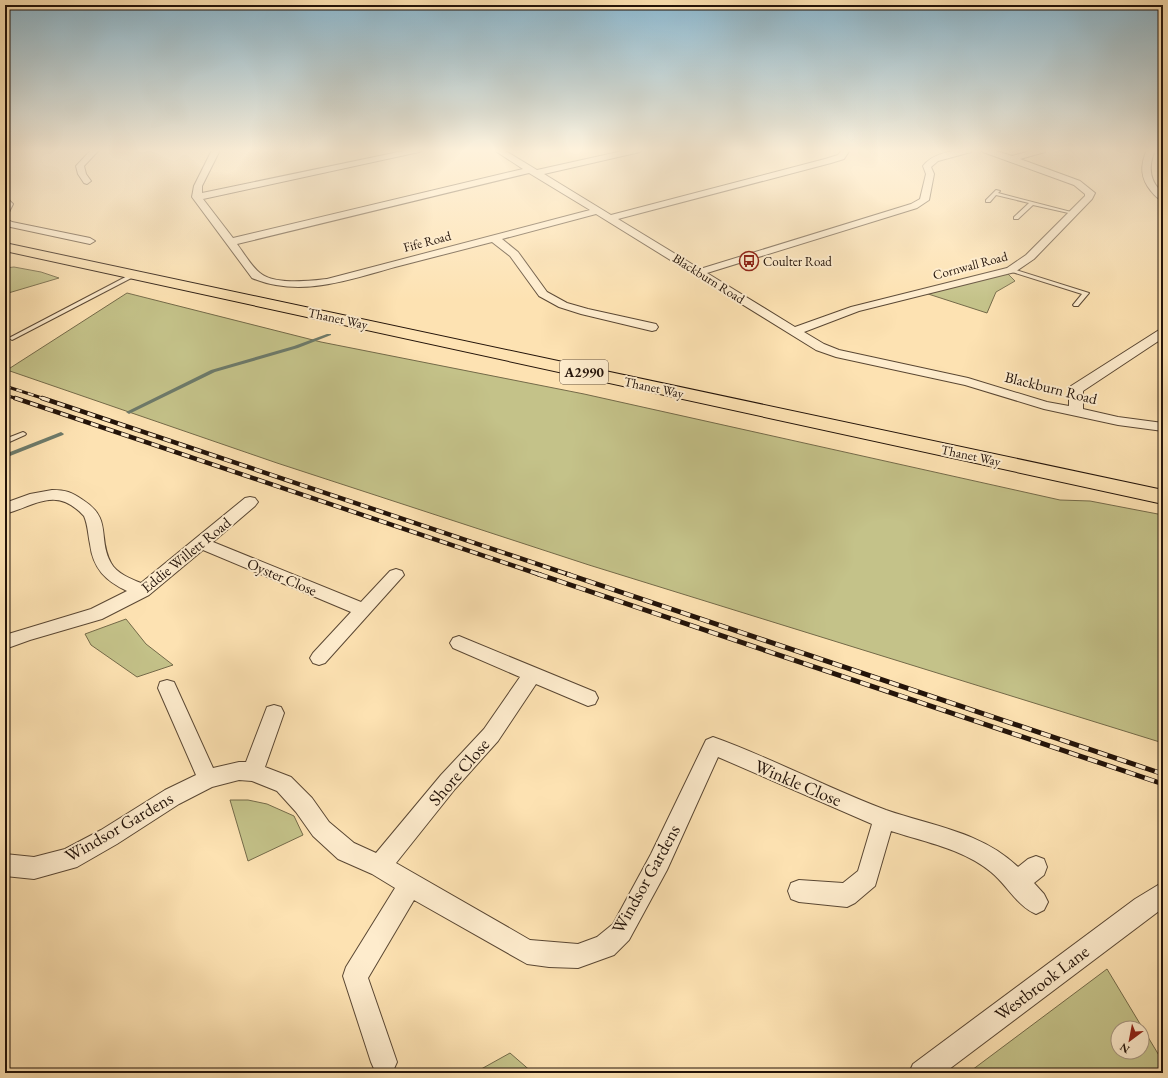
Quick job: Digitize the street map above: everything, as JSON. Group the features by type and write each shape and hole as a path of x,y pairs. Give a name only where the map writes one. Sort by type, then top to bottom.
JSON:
{"main road":[{"name":"Thanet Way","path":"6,248 135,274 1163,497"}],"street":[{"name":"Fife Road","path":"199,200 256,276 266,281 285,285 327,282 598,211"},
{"path":"230,242 411,200"},
{"name":"Blackburn Road","path":"580,200 700,272 795,332 836,353 968,382 1044,405 1118,421 1163,427"},
{"path":"611,218 678,200"},
{"path":"700,272 914,206 923,200"},
{"name":"Cornwall Road","path":"795,332 855,309 1011,270 1030,257 1086,200"},
{"path":"5,201 8,204 5,212"},
{"path":"5,221 9,224 93,240 80,246"},
{"path":"494,238 514,254 543,294 563,306 585,312 641,320 652,327"},
{"path":"1076,412 1076,390 1163,333"},
{"path":"5,509 52,494 68,496 77,504 87,508 93,519 97,544 103,565 114,577 143,591"},
{"name":"Eddie Willett Road","path":"5,642 26,634 96,614 143,591 250,502"},
{"name":"Oyster Close","path":"201,543 363,610"},
{"path":"319,658 396,575"},
{"path":"459,643 588,698"},
{"name":"Shore Close","path":"380,866 448,782 491,735 532,674"},
{"path":"167,688 208,779"},
{"path":"253,772 274,713"},
{"name":"Windsor Gardens","path":"5,865 34,868 69,859 109,837 172,797 208,779 239,771 253,772 284,784 304,805 321,829 346,851 380,866 410,885 527,952 549,955 578,956 605,946 621,932 659,862 713,746"},
{"name":"Winkle Close","path":"713,746 884,819 967,845 1000,864 1036,902"},
{"path":"799,891 847,895 867,878 884,819"},
{"path":"1017,882 1036,867"},
{"path":"384,1062 355,976 410,885"},
{"name":"Westbrook Lane","path":"922,1073 1143,907 1163,894"}],"lane":[{"path":"1023,200 1074,213"},
{"path":"1016,218 1032,203"},
{"path":"1011,270 1086,293 1076,306"},
{"path":"12,338 135,274"},
{"path":"5,442 23,434"}],"shaded area":[{"path":"14,267 41,272 59,278 5,294 5,268"},
{"path":"1006,272 1015,281 996,292 987,313 922,292"},
{"path":"127,293 321,342 584,394 1060,500 1090,501 1163,515 1163,743 589,565 277,463 7,370"},
{"path":"126,619 146,644 173,665 137,677 91,645 85,634"},
{"path":"230,800 248,800 267,804 294,816 303,835 248,861"},
{"path":"1107,969 1138,1020 1110,1020 1110,1060 1150,1060 1150,1040 1163,1062 1163,1073 968,1073"},
{"path":"510,1053 533,1073 474,1073"}],"waterway":[{"path":"129,412 213,371 296,347 329,335"},
{"path":"5,456 61,434"}],"railway":[{"path":"5,386 44,399"},
{"path":"5,395 18,399"},
{"path":"18,399 541,575"},
{"path":"44,399 570,575"},
{"path":"538,574 1163,784"},
{"path":"567,574 1163,774"}],"place":[{"name":"Coulter Road","path":"749,261"}]}
